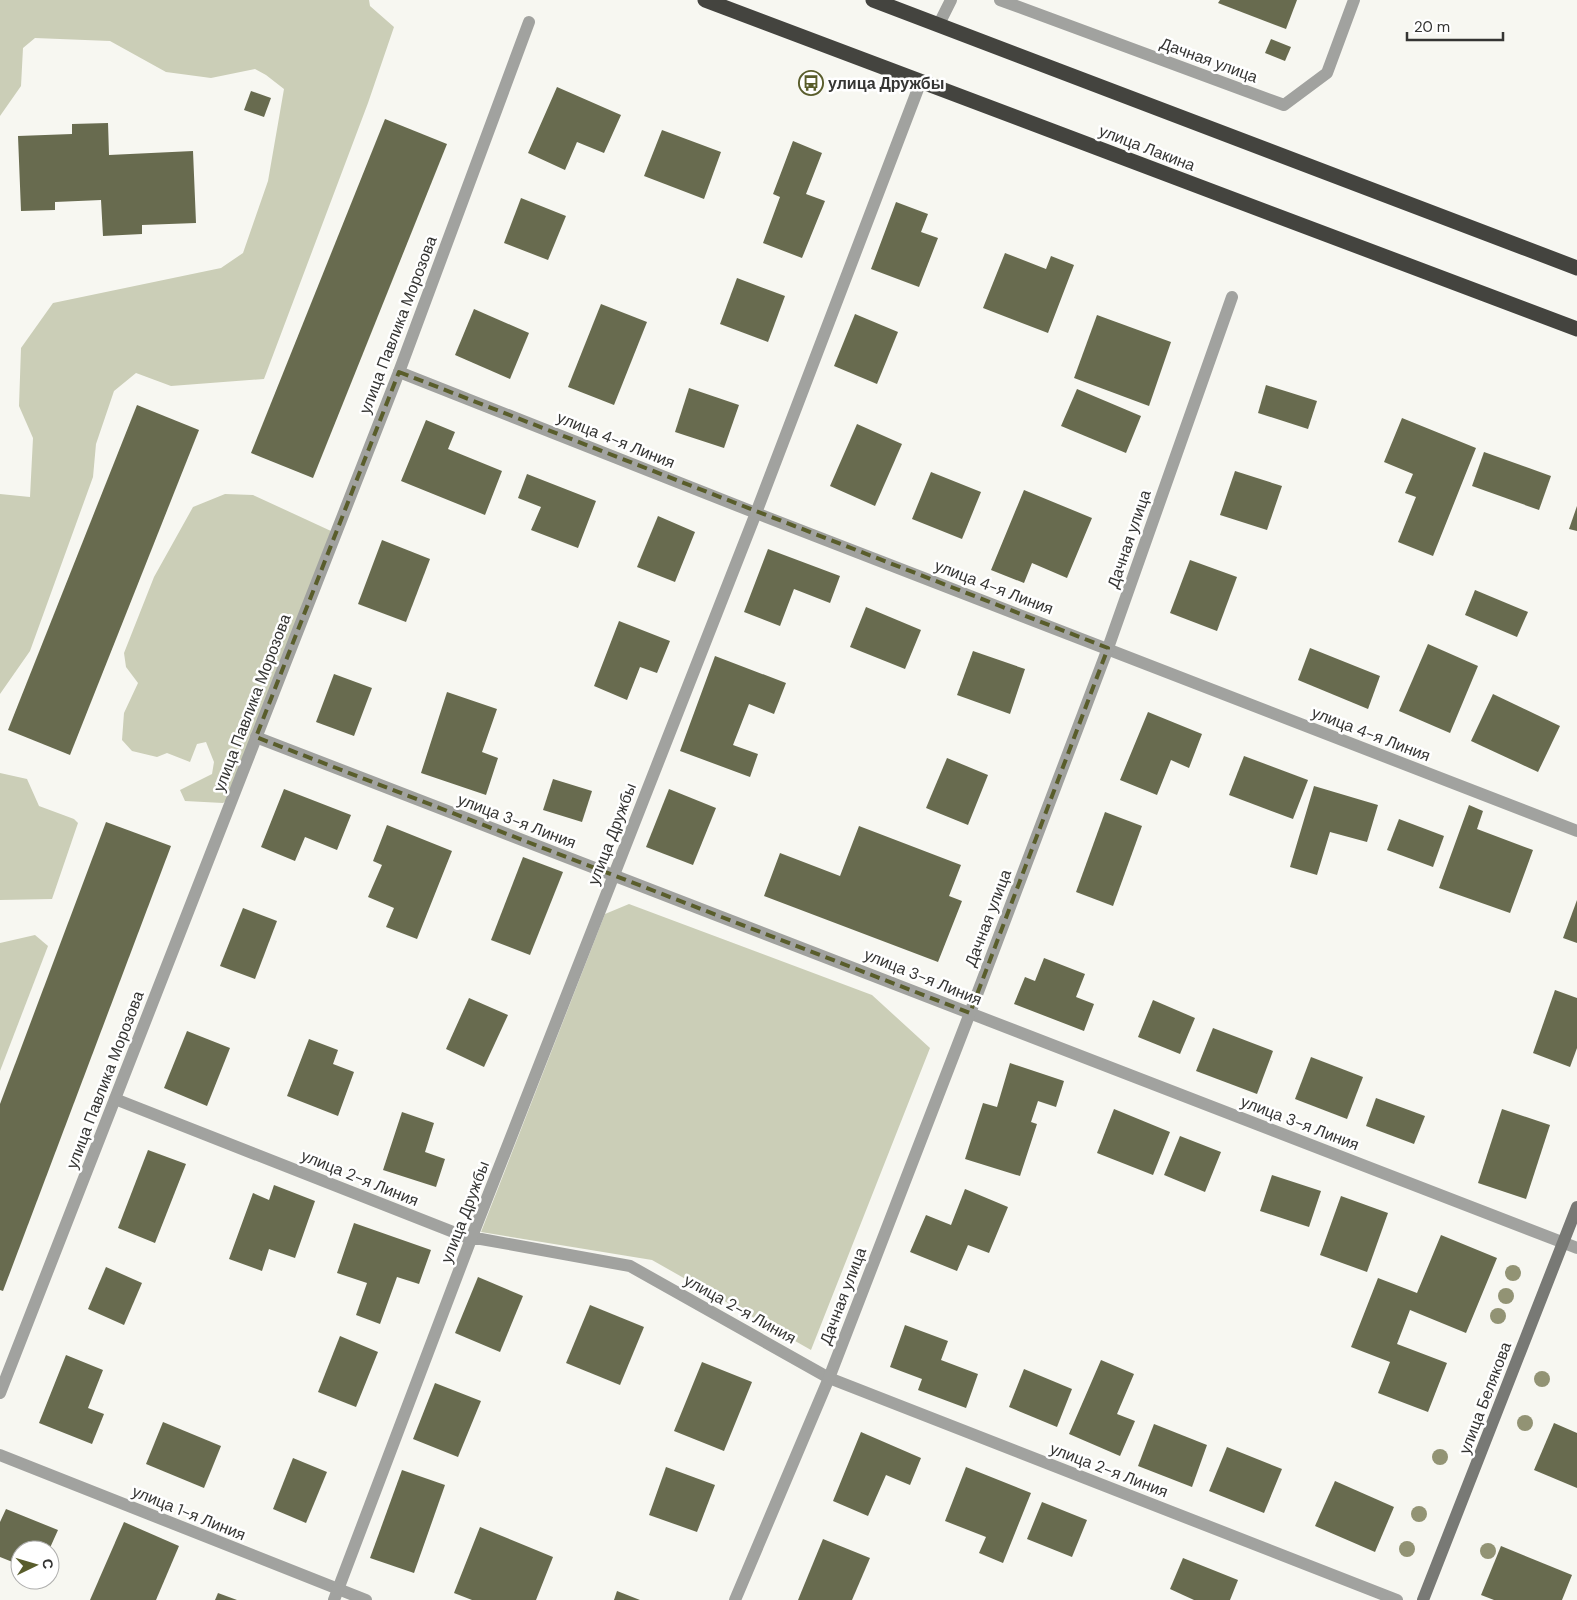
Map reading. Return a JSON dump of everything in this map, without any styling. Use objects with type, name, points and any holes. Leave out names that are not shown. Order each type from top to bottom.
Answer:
[{"type":"highway","name":"улица Лакина","points":[[705,0],[1577,329]]},
{"type":"highway","points":[[873,0],[1577,268]]},
{"type":"street","points":[[938,24],[950,0]]},
{"type":"street","name":"Дачная улица","points":[[1000,0],[1284,105],[1327,73],[1354,0]]},
{"type":"street","name":"улица Павлика Морозова","points":[[0,1393],[399,372],[529,22]]},
{"type":"street","name":"улица Дружбы","points":[[336,1595],[471,1239],[756,513],[921,80]]},
{"type":"street","name":"Дачная улица","points":[[735,1600],[829,1378],[970,1013],[1108,648],[1232,297]]},
{"type":"street","name":"улица 4-я Линия","points":[[399,372],[756,513],[1577,831]]},
{"type":"street","name":"улица 3-я Линия","points":[[256,738],[833,958],[1577,1248]]},
{"type":"street","name":"улица 2-я Линия","points":[[115,1099],[471,1239],[481,1239],[630,1266],[829,1378],[1397,1600]]},
{"type":"street","name":"улица Белякова","points":[[1423,1600],[1577,1208]]},
{"type":"street","name":"улица 1-я Линия","points":[[0,1455],[336,1595],[366,1600]]},
{"type":"highlighted area","points":[[399,372],[1108,648],[970,1013],[256,737]]},
{"type":"green space","points":[[0,0],[369,0],[370,6],[394,27],[368,103],[264,379],[171,386],[136,373],[114,391],[96,444],[93,477],[30,651],[0,694],[0,494],[30,497],[33,438],[19,406],[21,348],[53,303],[221,268],[243,253],[268,181],[284,89],[255,69],[211,78],[166,72],[110,41],[35,38],[23,48],[21,86],[0,116]]},
{"type":"green space","points":[[225,494],[253,495],[331,531],[235,794],[223,803],[185,801],[180,790],[212,774],[214,762],[206,742],[197,744],[190,762],[167,753],[157,757],[132,751],[122,740],[124,713],[138,683],[126,667],[124,653],[154,577],[193,507]]},
{"type":"green space","points":[[0,773],[27,779],[39,806],[74,819],[78,823],[52,899],[0,900]]},
{"type":"green space","points":[[629,904],[872,995],[930,1048],[811,1350],[652,1260],[481,1232],[605,914]]},
{"type":"green space","points":[[35,935],[48,946],[0,1071],[0,943]]},
{"type":"building","points":[[1220,0],[1297,0],[1286,29],[1218,3]]},
{"type":"building","points":[[1271,39],[1291,47],[1285,61],[1265,53]]},
{"type":"building","points":[[557,87],[621,115],[604,153],[577,142],[565,170],[528,153]]},
{"type":"building","points":[[251,91],[271,98],[264,117],[244,110]]},
{"type":"building","points":[[385,119],[447,144],[313,478],[251,453]]},
{"type":"building","points":[[108,123],[109,155],[193,151],[196,223],[142,225],[142,234],[103,236],[101,200],[55,202],[55,210],[21,211],[18,136],[72,134],[72,124]]},
{"type":"building","points":[[662,130],[721,152],[704,199],[644,176]]},
{"type":"building","points":[[793,141],[822,153],[806,194],[825,201],[802,258],[763,243],[780,197],[773,194]]},
{"type":"building","points":[[521,198],[566,216],[548,260],[504,243]]},
{"type":"building","points":[[896,202],[928,214],[921,232],[938,238],[919,287],[871,269]]},
{"type":"building","points":[[1005,253],[1046,269],[1051,256],[1074,265],[1048,333],[983,308]]},
{"type":"building","points":[[737,278],[785,296],[768,342],[720,324]]},
{"type":"building","points":[[601,304],[647,322],[614,405],[568,387]]},
{"type":"building","points":[[474,309],[529,333],[510,379],[455,355]]},
{"type":"building","points":[[855,314],[898,332],[877,384],[834,366]]},
{"type":"building","points":[[1097,315],[1171,342],[1149,406],[1074,378]]},
{"type":"building","points":[[1266,385],[1317,401],[1308,429],[1258,413]]},
{"type":"building","points":[[689,388],[739,405],[724,448],[675,432]]},
{"type":"building","points":[[1077,389],[1141,416],[1126,453],[1061,426]]},
{"type":"building","points":[[137,405],[199,430],[70,755],[8,730]]},
{"type":"building","points":[[1402,418],[1476,448],[1433,556],[1398,542],[1416,497],[1405,493],[1413,474],[1384,462]]},
{"type":"building","points":[[426,420],[455,432],[448,449],[502,471],[485,515],[401,481]]},
{"type":"building","points":[[857,424],[902,444],[875,506],[830,486]]},
{"type":"building","points":[[1484,452],[1551,476],[1539,510],[1472,486]]},
{"type":"building","points":[[1235,471],[1282,486],[1267,530],[1220,515]]},
{"type":"building","points":[[931,472],[981,492],[962,539],[912,519]]},
{"type":"building","points":[[527,474],[596,501],[578,548],[531,530],[541,507],[518,498]]},
{"type":"building","points":[[1024,490],[1092,518],[1067,578],[1032,563],[1024,583],[991,570]]},
{"type":"building","points":[[1577,506],[1577,531],[1569,529]]},
{"type":"building","points":[[658,516],[695,532],[675,582],[637,567]]},
{"type":"building","points":[[382,540],[430,559],[406,622],[358,604]]},
{"type":"building","points":[[768,549],[840,576],[830,603],[794,589],[780,626],[744,612]]},
{"type":"building","points":[[1190,560],[1237,577],[1217,631],[1170,613]]},
{"type":"building","points":[[1475,590],[1528,612],[1517,637],[1465,615]]},
{"type":"building","points":[[866,607],[921,630],[905,669],[850,647]]},
{"type":"building","points":[[619,621],[670,641],[657,673],[640,667],[627,700],[594,686]]},
{"type":"building","points":[[1428,644],[1478,666],[1450,733],[1399,711]]},
{"type":"building","points":[[1310,648],[1380,676],[1368,709],[1298,680]]},
{"type":"building","points":[[973,651],[1025,669],[1010,714],[957,695]]},
{"type":"building","points":[[715,656],[786,683],[774,714],[749,704],[733,745],[758,754],[750,777],[680,751]]},
{"type":"building","points":[[334,674],[372,688],[354,736],[316,722]]},
{"type":"building","points":[[447,692],[497,709],[482,752],[498,758],[486,795],[421,773]]},
{"type":"building","points":[[1493,694],[1560,726],[1538,772],[1471,741]]},
{"type":"building","points":[[1148,712],[1202,734],[1189,768],[1171,760],[1157,795],[1120,780]]},
{"type":"building","points":[[1244,756],[1308,780],[1293,819],[1229,795]]},
{"type":"building","points":[[947,758],[988,775],[968,825],[926,808]]},
{"type":"building","points":[[553,779],[592,791],[582,822],[543,810]]},
{"type":"building","points":[[1314,786],[1378,805],[1367,842],[1330,832],[1317,875],[1290,867]]},
{"type":"building","points":[[284,789],[351,815],[337,850],[305,837],[295,861],[261,847]]},
{"type":"building","points":[[669,789],[716,808],[693,865],[646,847]]},
{"type":"building","points":[[1469,805],[1483,811],[1477,829],[1533,850],[1510,913],[1439,888]]},
{"type":"building","points":[[1105,812],[1142,826],[1113,906],[1076,892]]},
{"type":"building","points":[[1399,819],[1444,836],[1433,867],[1387,850]]},
{"type":"building","points":[[106,822],[171,846],[3,1291],[0,1290],[0,1104]]},
{"type":"building","points":[[387,825],[452,851],[417,939],[386,927],[394,908],[368,897],[382,865],[373,861]]},
{"type":"building","points":[[859,826],[961,865],[949,896],[962,901],[938,962],[764,896],[780,853],[840,876]]},
{"type":"building","points":[[523,857],[563,872],[530,955],[491,940]]},
{"type":"building","points":[[1577,900],[1577,943],[1563,938]]},
{"type":"building","points":[[243,908],[277,921],[255,979],[220,966]]},
{"type":"building","points":[[1044,958],[1085,974],[1076,997],[1094,1004],[1084,1031],[1014,1004],[1025,977],[1035,981]]},
{"type":"building","points":[[1555,990],[1577,998],[1577,1048],[1570,1067],[1533,1053]]},
{"type":"building","points":[[469,998],[508,1015],[484,1067],[446,1049]]},
{"type":"building","points":[[1153,1000],[1195,1018],[1180,1054],[1138,1037]]},
{"type":"building","points":[[1213,1028],[1273,1051],[1257,1094],[1196,1071]]},
{"type":"building","points":[[187,1031],[230,1048],[207,1106],[164,1088]]},
{"type":"building","points":[[309,1039],[338,1050],[333,1064],[354,1072],[338,1116],[287,1096]]},
{"type":"building","points":[[1311,1057],[1363,1077],[1347,1119],[1295,1099]]},
{"type":"building","points":[[1010,1063],[1064,1081],[1056,1107],[1038,1101],[1031,1122],[1037,1124],[1020,1176],[965,1159],[983,1103],[997,1107]]},
{"type":"building","points":[[1376,1098],[1425,1116],[1414,1144],[1366,1126]]},
{"type":"building","points":[[1114,1109],[1170,1132],[1153,1175],[1097,1153]]},
{"type":"building","points":[[1502,1109],[1550,1125],[1526,1199],[1478,1183]]},
{"type":"building","points":[[402,1112],[434,1123],[425,1152],[445,1159],[436,1187],[383,1170]]},
{"type":"building","points":[[1180,1136],[1221,1152],[1205,1192],[1164,1175]]},
{"type":"building","points":[[148,1150],[186,1164],[155,1243],[118,1228]]},
{"type":"building","points":[[1272,1175],[1321,1191],[1309,1227],[1260,1211]]},
{"type":"building","points":[[274,1185],[315,1201],[295,1258],[269,1249],[262,1271],[229,1259],[253,1193],[269,1200]]},
{"type":"building","points":[[965,1189],[1008,1207],[989,1253],[968,1245],[957,1271],[910,1252],[926,1215],[951,1225]]},
{"type":"building","points":[[1341,1196],[1388,1213],[1367,1272],[1320,1255]]},
{"type":"building","points":[[354,1223],[431,1250],[419,1284],[397,1277],[380,1324],[356,1315],[367,1283],[337,1273]]},
{"type":"building","points":[[1441,1235],[1497,1258],[1466,1333],[1410,1310],[1397,1344],[1447,1363],[1428,1412],[1378,1393],[1390,1362],[1351,1347],[1378,1278],[1417,1293]]},
{"type":"building","points":[[106,1267],[142,1283],[124,1325],[88,1309]]},
{"type":"building","points":[[478,1277],[523,1296],[500,1352],[455,1333]]},
{"type":"building","points":[[590,1305],[644,1327],[620,1385],[566,1363]]},
{"type":"building","points":[[905,1325],[948,1341],[941,1360],[978,1374],[966,1408],[918,1390],[922,1379],[890,1367]]},
{"type":"building","points":[[340,1336],[378,1352],[356,1407],[318,1392]]},
{"type":"building","points":[[66,1355],[103,1370],[88,1408],[104,1414],[92,1444],[39,1423]]},
{"type":"building","points":[[1101,1360],[1134,1374],[1117,1414],[1135,1421],[1120,1456],[1069,1434]]},
{"type":"building","points":[[702,1362],[752,1382],[724,1451],[674,1431]]},
{"type":"building","points":[[1024,1369],[1072,1389],[1057,1427],[1009,1407]]},
{"type":"building","points":[[435,1383],[481,1401],[458,1457],[413,1439]]},
{"type":"building","points":[[163,1422],[221,1446],[204,1488],[146,1464]]},
{"type":"building","points":[[1554,1423],[1577,1433],[1577,1488],[1534,1470]]},
{"type":"building","points":[[1154,1424],[1207,1445],[1192,1487],[1138,1466]]},
{"type":"building","points":[[861,1432],[921,1458],[910,1485],[886,1475],[868,1516],[833,1501]]},
{"type":"building","points":[[1227,1447],[1282,1469],[1264,1513],[1209,1491]]},
{"type":"building","points":[[293,1458],[327,1472],[306,1523],[273,1509]]},
{"type":"building","points":[[666,1467],[715,1485],[697,1532],[649,1515]]},
{"type":"building","points":[[966,1467],[1031,1493],[1003,1563],[979,1553],[986,1537],[945,1521]]},
{"type":"building","points":[[402,1470],[445,1485],[414,1573],[370,1558]]},
{"type":"building","points":[[1335,1481],[1394,1507],[1375,1552],[1315,1526]]},
{"type":"building","points":[[1042,1502],[1087,1520],[1072,1557],[1027,1539]]},
{"type":"building","points":[[6,1509],[58,1530],[54,1540],[10,1540],[10,1561],[0,1557],[0,1522]]},
{"type":"building","points":[[124,1522],[179,1546],[156,1600],[90,1600]]},
{"type":"building","points":[[480,1527],[553,1557],[536,1600],[472,1600],[454,1593]]},
{"type":"building","points":[[823,1539],[870,1558],[852,1600],[798,1600]]},
{"type":"building","points":[[1501,1546],[1572,1575],[1562,1600],[1494,1600],[1481,1595]]},
{"type":"building","points":[[1183,1558],[1238,1580],[1230,1600],[1194,1600],[1170,1589]]},
{"type":"building","points":[[617,1591],[640,1600],[614,1600]]},
{"type":"building","points":[[218,1593],[237,1600],[215,1600]]},
{"type":"place","name":"улица Дружбы","points":[[811,83]]}]
